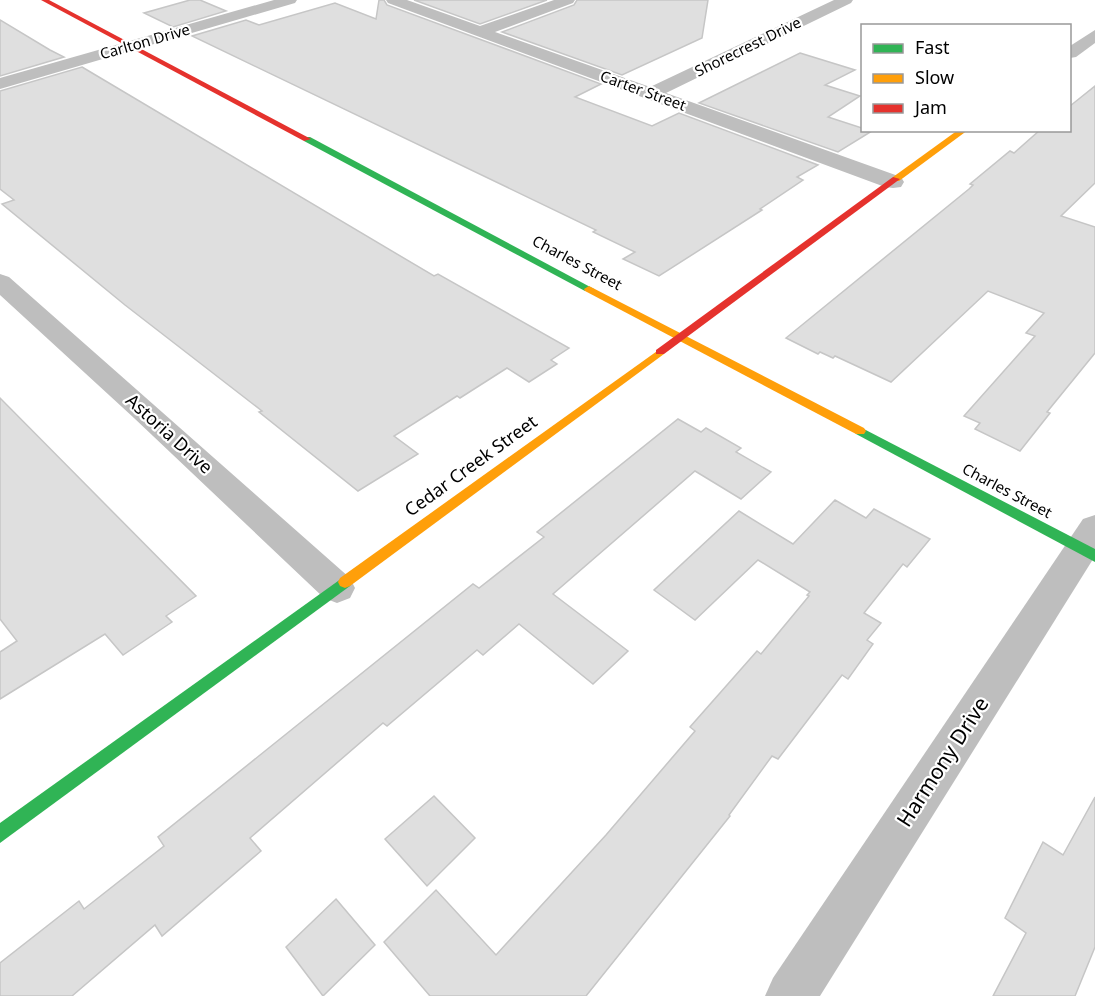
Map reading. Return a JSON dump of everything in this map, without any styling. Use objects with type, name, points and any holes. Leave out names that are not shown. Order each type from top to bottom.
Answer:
[{"type":"street","name":"Charles Street","points":[[44,0],[681,337],[1091,544]]},
{"type":"street","name":"Carlton Drive","points":[[0,84],[290,0]]},
{"type":"street","name":"Carter Street","points":[[393,0],[893,182]]},
{"type":"street","points":[[480,32],[568,0]]},
{"type":"street","name":"Shorecrest Drive","points":[[650,94],[846,0]]},
{"type":"street","points":[[1071,52],[1095,35]]},
{"type":"street","name":"Cedar Creek Street","points":[[0,834],[961,132]]},
{"type":"street","name":"Astoria Drive","points":[[0,282],[145,411],[337,588]]},
{"type":"street","name":"Harmony Drive","points":[[791,996],[1091,544]]},
{"type":"building","points":[[190,0],[200,0],[226,11],[173,27],[144,13]]},
{"type":"building","points":[[379,0],[384,0],[387,5],[601,84],[575,97],[652,126],[679,113],[818,165],[797,177],[803,180],[760,209],[762,210],[659,276],[623,259],[635,252],[593,232],[596,230],[192,36],[246,20],[259,25],[335,3],[376,19]]},
{"type":"building","points":[[414,0],[547,0],[480,24]]},
{"type":"building","points":[[577,0],[708,0],[702,38],[622,75],[502,32],[574,5]]},
{"type":"building","points":[[0,20],[50,50],[64,57],[0,76]]},
{"type":"building","points":[[800,53],[855,70],[825,85],[860,96],[828,117],[861,128],[861,132],[870,132],[838,152],[699,103]]},
{"type":"building","points":[[82,67],[434,276],[438,274],[569,348],[551,360],[557,364],[529,382],[507,368],[394,436],[418,454],[358,491],[259,412],[262,411],[125,305],[2,204],[14,200],[0,189],[0,91]]},
{"type":"building","points":[[1095,86],[1095,183],[1061,216],[1095,227],[1095,353],[1047,412],[1050,413],[1020,451],[975,429],[980,423],[964,416],[1035,336],[1026,333],[1044,313],[988,291],[891,382],[835,356],[833,358],[820,352],[818,354],[786,338],[969,189],[973,185],[970,184],[1010,151],[1014,153],[1038,132],[1071,132],[1071,105]]},
{"type":"building","points":[[0,398],[196,596],[166,616],[172,622],[123,655],[105,634],[0,699],[0,652],[17,641],[0,619]]},
{"type":"building","points":[[678,419],[701,432],[706,428],[741,448],[736,452],[771,472],[741,499],[695,471],[553,594],[628,651],[593,684],[519,624],[483,655],[477,650],[387,726],[383,723],[250,838],[261,851],[162,936],[155,925],[72,996],[0,996],[0,963],[79,901],[84,909],[164,846],[158,837],[473,584],[479,588],[544,537],[537,532]]},
{"type":"building","points":[[835,500],[866,518],[874,509],[930,539],[907,567],[903,564],[864,613],[881,623],[867,640],[873,644],[848,679],[842,675],[778,759],[772,756],[730,816],[586,996],[430,996],[384,942],[436,890],[496,955],[606,835],[695,731],[690,727],[757,651],[761,654],[810,592],[758,560],[695,620],[654,590],[739,511],[793,544]]},
{"type":"building","points":[[434,796],[475,838],[427,886],[385,839]]},
{"type":"building","points":[[1095,797],[1095,947],[1075,996],[993,996],[1026,933],[1005,918],[1043,842],[1063,855]]},
{"type":"building","points":[[336,899],[375,945],[323,996],[286,947]]},
{"type":"traffic: fast","points":[[307,139],[589,289]]},
{"type":"traffic: fast","points":[[860,431],[1095,556]]},
{"type":"traffic: fast","points":[[0,834],[345,582]]},
{"type":"traffic: slow","points":[[896,179],[961,132]]},
{"type":"traffic: slow","points":[[589,289],[860,431]]},
{"type":"traffic: slow","points":[[345,582],[660,352]]},
{"type":"traffic: jam","points":[[44,0],[307,139]]},
{"type":"traffic: jam","points":[[660,352],[896,179]]}]
